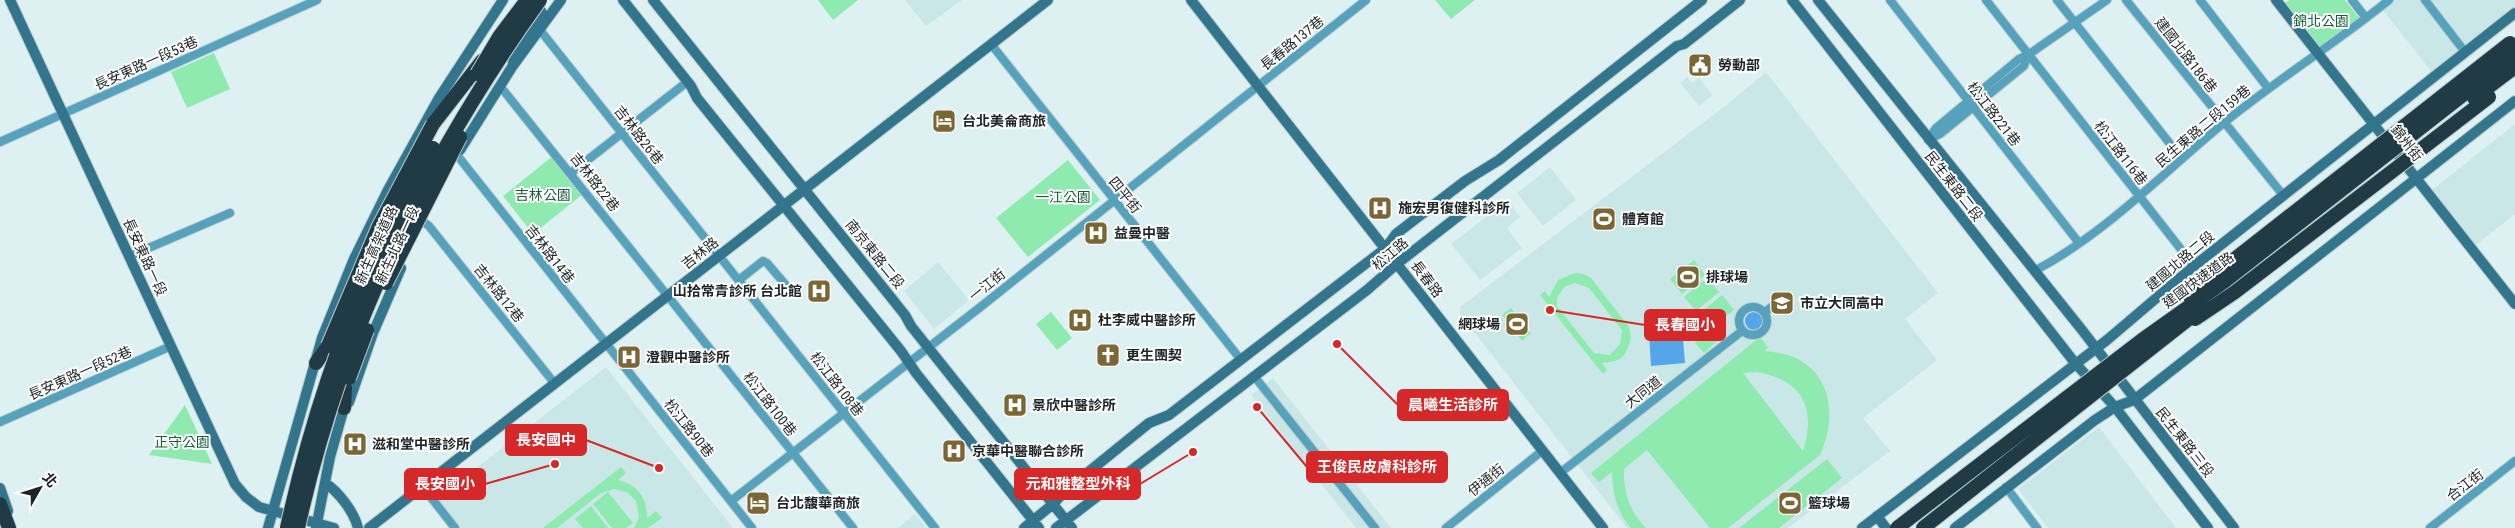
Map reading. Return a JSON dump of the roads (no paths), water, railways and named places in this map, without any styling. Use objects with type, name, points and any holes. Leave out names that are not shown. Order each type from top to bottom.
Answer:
[{"type":"highway","name":"新生高架道路","points":[[298,528],[324,423],[376,283],[430,172],[527,0]]},
{"type":"highway","name":"新生高架道路","points":[[287,528],[306,448],[345,329],[374,260],[407,191],[502,43],[540,0]]},
{"type":"highway","points":[[316,363],[328,346],[379,226],[433,124],[502,43]]},
{"type":"highway","points":[[344,408],[345,388],[374,311],[400,253],[459,140],[487,92],[502,43]]},
{"type":"highway","points":[[2146,344],[2222,269],[2513,45]]},
{"type":"highway","name":"建國快速道路","points":[[1897,528],[2146,344],[2515,66]]},
{"type":"highway","points":[[2146,344],[2235,292],[2515,78]]},
{"type":"highway","name":"建國快速道路","points":[[1923,528],[2146,344]]},
{"type":"highway","points":[[0,504],[9,528]]},
{"type":"street","name":"長安東路一段","points":[[10,0],[235,484],[254,504],[316,526],[334,528]]},
{"type":"street","name":"長安東路一段53巷","points":[[0,142],[317,0]]},
{"type":"street","points":[[268,528],[322,338],[354,259],[415,141],[460,64],[503,0]]},
{"type":"street","points":[[512,67],[516,49],[542,13],[535,0]]},
{"type":"street","name":"新生北路一段","points":[[316,526],[344,408],[349,402],[386,301],[422,221],[457,155],[500,86],[561,0]]},
{"type":"street","points":[[623,0],[687,82],[697,98],[1036,524]]},
{"type":"street","name":"南京東路二段","points":[[653,0],[803,190],[828,218],[1069,524]]},
{"type":"street","name":"吉林路","points":[[369,528],[1048,0]]},
{"type":"street","name":"長春路","points":[[1191,0],[1603,528]]},
{"type":"street","name":"長春路137巷","points":[[1258,87],[1366,0]]},
{"type":"street","name":"松江路","points":[[1024,528],[1036,524],[1065,490],[1149,423],[1169,415],[1241,360],[1386,248],[1405,227],[1465,181],[1499,160],[1702,0]]},
{"type":"street","name":"松江路","points":[[1056,528],[1069,524],[1254,376],[1378,281],[1398,263],[1676,46],[1684,44],[1740,0]]},
{"type":"street","name":"民生東路二段","points":[[1792,0],[2075,363],[2115,407]]},
{"type":"street","name":"民生東路二段","points":[[1818,0],[2114,373]]},
{"type":"street","name":"松江路221巷","points":[[1890,0],[2079,243]]},
{"type":"street","name":"松江路116巷","points":[[1986,0],[2194,266]]},
{"type":"street","points":[[2057,0],[2182,159]]},
{"type":"street","points":[[1928,140],[1936,128],[1971,104],[2019,59],[2028,55],[2107,0]]},
{"type":"street","name":"建國北路186巷","points":[[2126,0],[2283,195]]},
{"type":"street","points":[[2200,0],[2268,88]]},
{"type":"street","name":"錦州街","points":[[2276,0],[2515,304]]},
{"type":"street","points":[[2352,0],[2366,18]]},
{"type":"street","name":"民生東路二段159巷","points":[[2034,272],[2079,243],[2268,88],[2318,54],[2389,0]]},
{"type":"street","points":[[2425,0],[2465,52]]},
{"type":"street","name":"建國北路二段","points":[[1862,528],[2095,348],[2283,195],[2515,13]]},
{"type":"street","name":"吉林路26巷","points":[[540,30],[719,256]]},
{"type":"street","name":"四平街","points":[[992,44],[1241,360]]},
{"type":"street","points":[[571,172],[687,82]]},
{"type":"street","name":"吉林路22巷","points":[[500,86],[571,172],[668,296]]},
{"type":"street","name":"一江街","points":[[731,501],[1258,87]]},
{"type":"street","points":[[1955,528],[2006,487],[2115,407],[2134,400],[2515,100]]},
{"type":"street","points":[[438,154],[450,152],[481,104],[489,104]]},
{"type":"street","points":[[415,141],[438,154],[443,164],[418,209],[422,221]]},
{"type":"street","name":"吉林路14巷","points":[[457,155],[605,344]]},
{"type":"street","points":[[130,256],[230,213]]},
{"type":"street","name":"吉林路12巷","points":[[422,221],[429,226],[555,384]]},
{"type":"street","name":"松江路108巷","points":[[719,256],[935,528]]},
{"type":"street","points":[[738,280],[763,261],[767,263],[785,284]]},
{"type":"street","name":"松江路100巷","points":[[668,296],[853,528]]},
{"type":"street","points":[[1765,312],[1778,302]]},
{"type":"street","points":[[1750,307],[1761,308],[1768,316],[1767,328],[1757,335],[1745,335],[1742,331],[1738,327],[1740,315],[1750,307]]},
{"type":"street","name":"大同道","points":[[1560,473],[1742,331]]},
{"type":"street","name":"松江路90巷","points":[[605,344],[752,528]]},
{"type":"street","name":"長安東路一段52巷","points":[[0,422],[171,346]]},
{"type":"street","name":"民生東路三段","points":[[2114,373],[2234,528]]},
{"type":"street","points":[[1254,376],[1375,528]]},
{"type":"street","points":[[2115,407],[2208,528]]},
{"type":"street","name":"伊通街","points":[[1446,528],[1542,451]]},
{"type":"street","name":"合江街","points":[[2430,528],[2515,461]]},
{"type":"street","points":[[325,483],[331,486],[356,517],[358,528]]},
{"type":"street","points":[[422,486],[455,528]]},
{"type":"street","points":[[2006,487],[2037,528]]},
{"type":"street","points":[[0,488],[15,528]]},
{"type":"street","points":[[1877,516],[1886,528]]},
{"type":"water","points":[[1754,312],[1760,315],[1763,321],[1760,327],[1754,330],[1748,327],[1745,321],[1748,315]]},
{"type":"water","points":[[1681,314],[1685,363],[1651,366],[1648,317]]},
{"type":"place","name":"勞動部","points":[[1700,65]]},
{"type":"place","name":"台北美侖商旅","points":[[944,121]]},
{"type":"place","name":"施宏男復健科診所","points":[[1380,208]]},
{"type":"place","name":"體育館","points":[[1604,219]]},
{"type":"place","name":"益曼中醫","points":[[1096,233]]},
{"type":"place","name":"排球場","points":[[1688,277]]},
{"type":"place","name":"山拾常青診所 台北館","points":[[819,291]]},
{"type":"place","name":"市立大同高中","points":[[1782,303]]},
{"type":"place","name":"長春國小","points":[[1550,310]]},
{"type":"place","name":"杜李威中醫診所","points":[[1080,320]]},
{"type":"place","name":"網球場","points":[[1517,324]]},
{"type":"place","name":"晨曦生活診所","points":[[1337,344]]},
{"type":"place","name":"更生團契","points":[[1108,355]]},
{"type":"place","name":"澄觀中醫診所","points":[[629,357]]},
{"type":"place","name":"景欣中醫診所","points":[[1015,405]]},
{"type":"place","name":"王俊民皮膚科診所","points":[[1257,407]]},
{"type":"place","name":"滋和堂中醫診所","points":[[355,444]]},
{"type":"place","name":"京華中醫聯合診所","points":[[954,451]]},
{"type":"place","name":"元和雅整型外科","points":[[1193,452]]},
{"type":"place","name":"長安國小","points":[[555,464]]},
{"type":"place","name":"長安國中","points":[[659,468]]},
{"type":"place","name":"台北馥華商旅","points":[[758,503]]},
{"type":"place","name":"籃球場","points":[[1790,503]]},
{"type":"park label","name":"錦北公園","points":[[2321,21]]},
{"type":"park label","name":"吉林公園","points":[[543,195]]},
{"type":"park label","name":"一江公園","points":[[1063,197]]},
{"type":"park label","name":"正守公園","points":[[182,442]]}]
